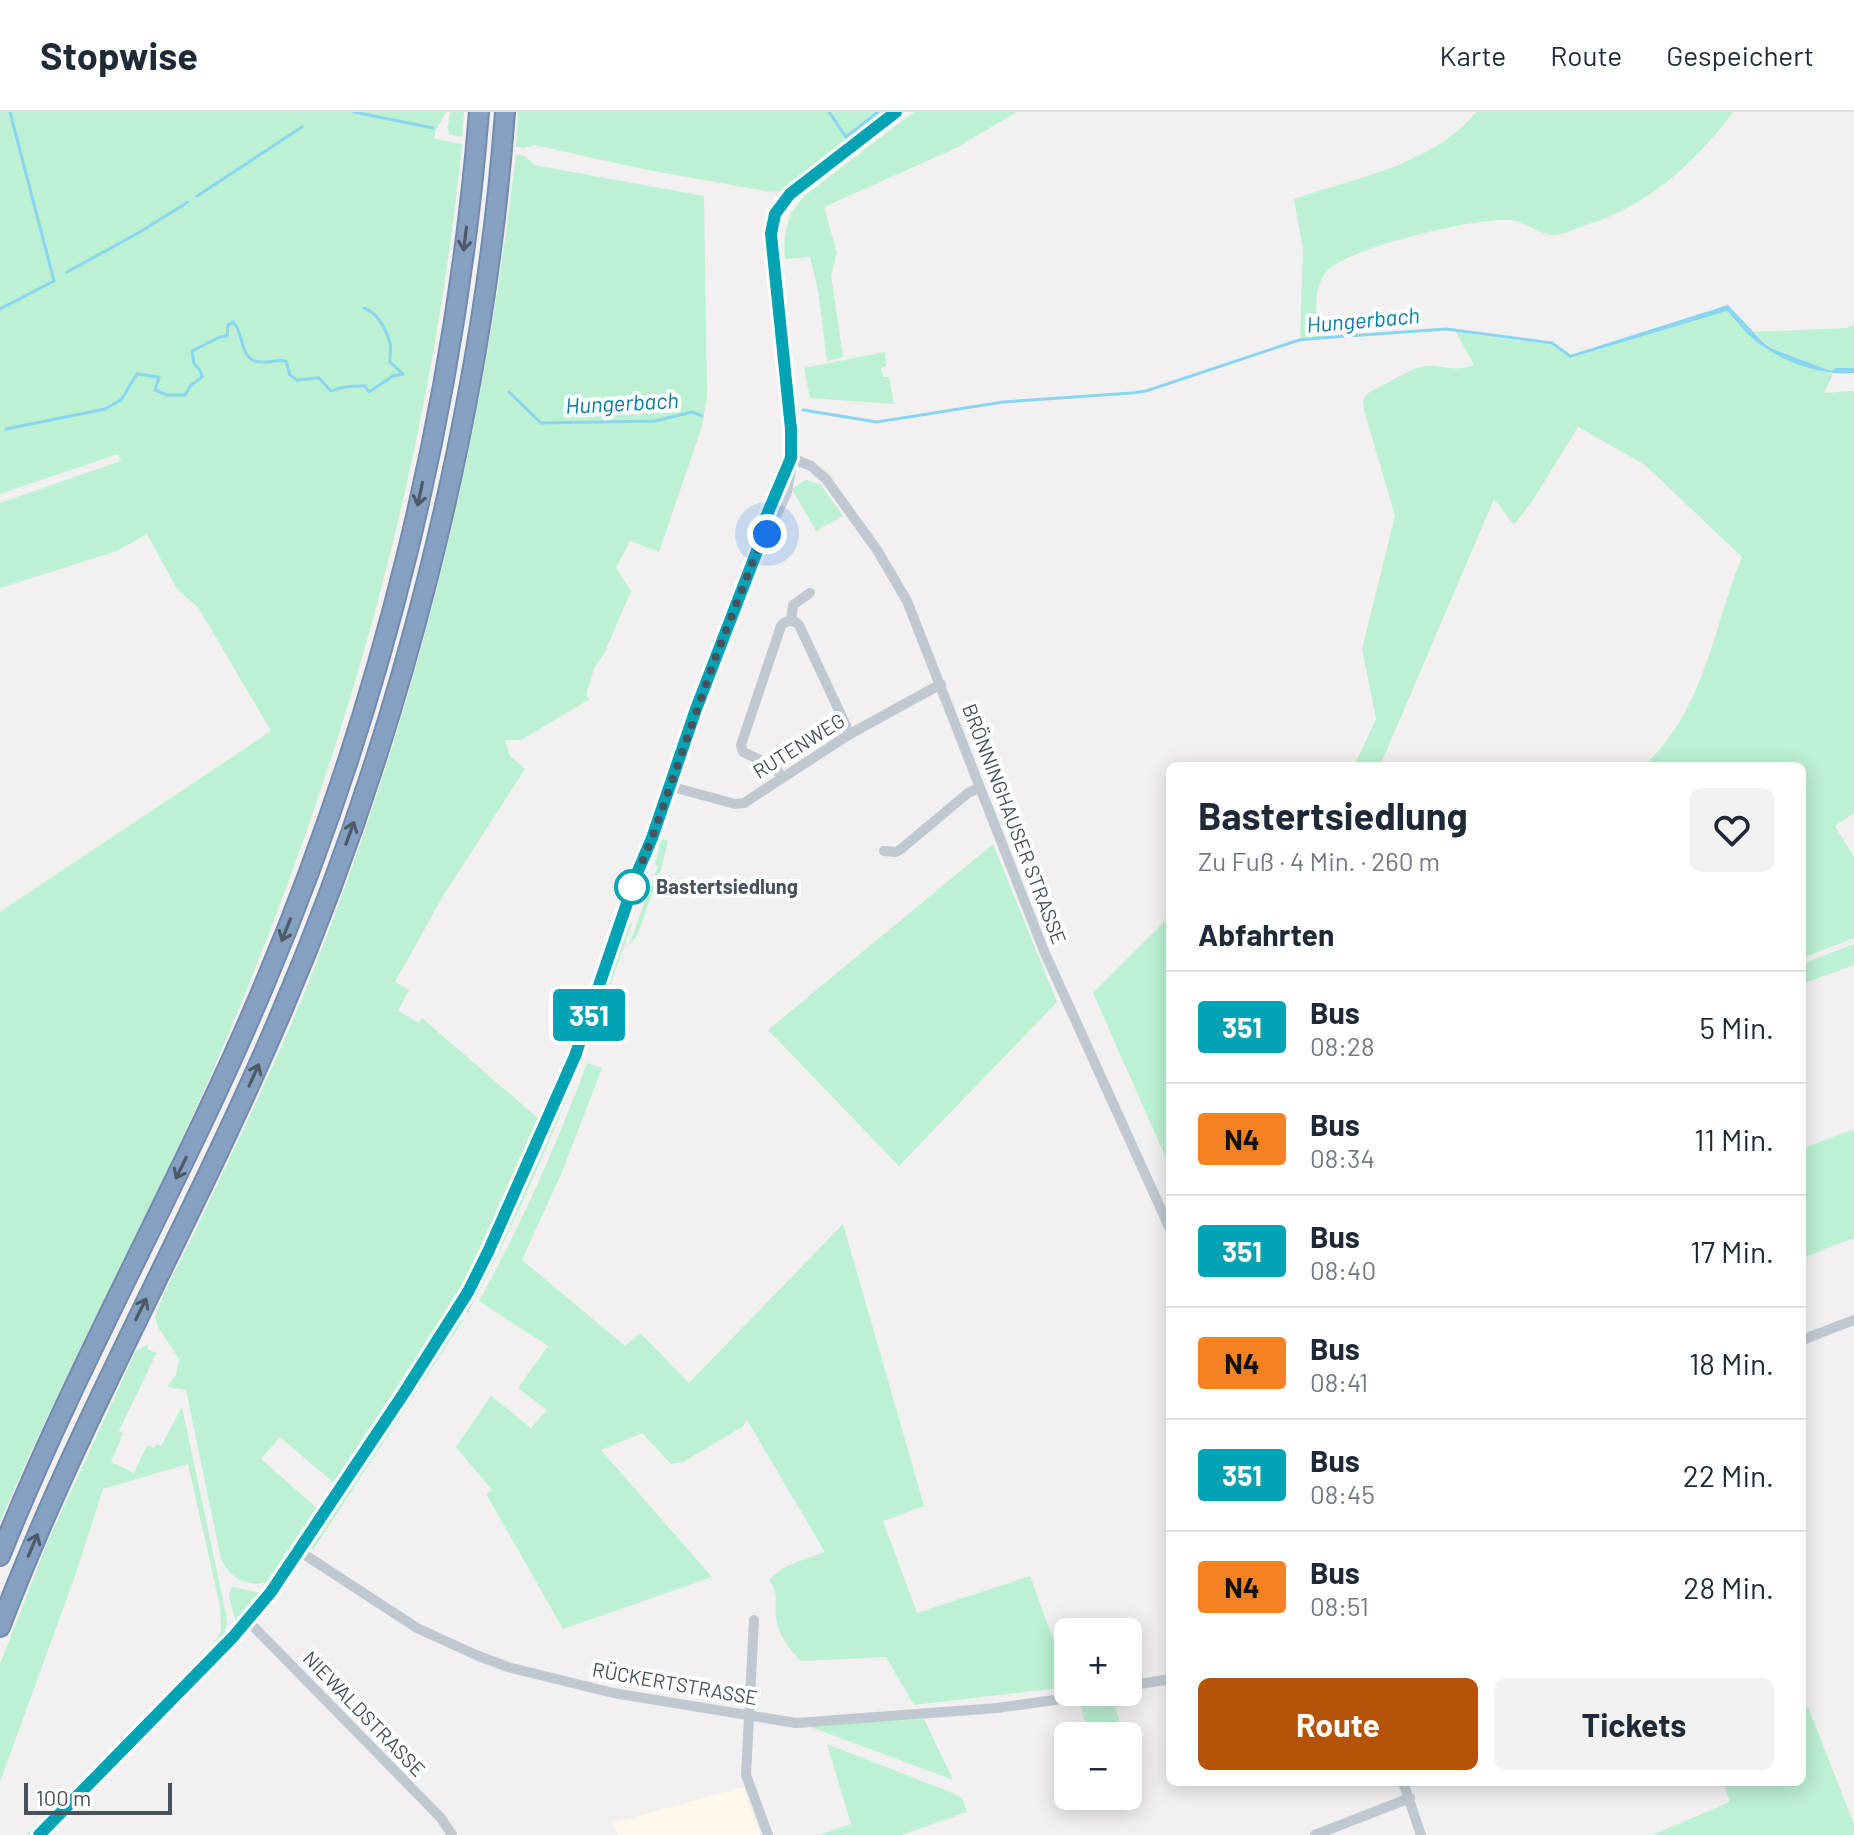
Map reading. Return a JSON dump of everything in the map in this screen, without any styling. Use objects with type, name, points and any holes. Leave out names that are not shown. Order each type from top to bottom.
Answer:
[{"type":"highway","points":[[0,1556],[66,1406],[211,1107],[305,883],[348,759],[395,597],[436,419],[460,277],[478,118]]},
{"type":"highway","points":[[0,1627],[82,1431],[278,1022],[354,824],[416,619],[442,514],[479,318],[504,120]]},
{"type":"street","points":[[39,1835],[248,1621],[299,1551],[468,1292],[569,1069],[709,674],[757,551],[763,524],[791,458],[791,429],[771,234],[775,214],[790,194],[896,112]]},
{"type":"street","name":"BRÖNNINGHAUSER STRASSE","points":[[791,458],[820,473],[877,550],[907,601],[1044,951],[1166,1220]]},
{"type":"street","points":[[791,621],[793,605],[810,593]]},
{"type":"street","points":[[782,777],[774,766],[743,752],[741,745],[781,626],[791,621],[797,622],[801,628],[850,734]]},
{"type":"street","name":"RUTENWEG","points":[[669,786],[740,804],[850,734],[941,684]]},
{"type":"street","points":[[884,851],[901,849],[968,793],[979,788]]},
{"type":"street","points":[[1806,1338],[1854,1320]]},
{"type":"street","name":"RÜCKERTSTRASSE","points":[[299,1551],[417,1628],[476,1655],[508,1667],[613,1693],[801,1723],[997,1708],[1054,1700]]},
{"type":"street","points":[[754,1620],[746,1775],[768,1835]]},
{"type":"street","name":"NIEWALDSTRASSE","points":[[248,1621],[441,1818],[452,1835]]},
{"type":"street","points":[[1142,1684],[1166,1680]]},
{"type":"street","points":[[1405,1786],[1421,1835]]},
{"type":"street","points":[[1315,1835],[1410,1798]]},
{"type":"shaded area","points":[[743,1787],[760,1835],[618,1835],[613,1823]]},
{"type":"green space","points":[[0,112],[446,112],[435,132],[435,139],[462,144],[428,381],[404,498],[375,613],[304,840],[216,1063],[0,1522],[0,912],[271,731],[198,607],[177,589],[147,534],[117,551],[0,588],[0,503],[121,461],[118,454],[0,494]]},
{"type":"green space","points":[[450,112],[464,112],[462,137],[449,134]]},
{"type":"green space","points":[[518,112],[883,112],[782,191],[771,192],[534,145],[516,147]]},
{"type":"green space","points":[[914,112],[1017,112],[956,148],[824,207],[837,253],[831,275],[843,357],[827,361],[818,290],[810,257],[785,259],[788,224],[795,208],[807,194]]},
{"type":"green space","points":[[1476,112],[1732,114],[1701,150],[1666,182],[1606,218],[1553,235],[1507,220],[1468,224],[1383,244],[1338,263],[1326,272],[1317,295],[1320,337],[1300,339],[1303,249],[1294,199],[1416,157],[1459,130]]},
{"type":"green space","points":[[516,154],[526,157],[534,165],[704,196],[707,396],[702,426],[659,552],[630,541],[616,568],[631,591],[604,654],[594,668],[586,696],[590,699],[521,740],[505,740],[510,756],[525,769],[443,896],[395,982],[409,990],[398,1011],[419,1023],[422,1018],[539,1119],[465,1288],[339,1482],[335,1484],[280,1437],[261,1459],[318,1509],[271,1581],[248,1583],[235,1577],[221,1559],[186,1390],[167,1387],[176,1375],[179,1359],[158,1327],[155,1316],[303,997],[386,765],[443,565],[466,465],[502,259]]},
{"type":"green space","points":[[1727,311],[1774,352],[1801,365],[1833,374],[1824,393],[1854,391],[1854,813],[1835,826],[1854,857],[1854,938],[1806,956],[1806,762],[1648,762],[1681,720],[1694,694],[1742,557],[1644,464],[1578,427],[1514,525],[1494,499],[1382,762],[1356,762],[1376,719],[1362,649],[1395,516],[1363,400],[1368,393],[1421,367],[1474,365],[1456,332],[1553,345],[1571,358]]},
{"type":"green space","points":[[1854,325],[1854,368],[1831,371],[1772,348],[1754,332],[1846,328]]},
{"type":"green space","points":[[885,352],[886,366],[881,368],[883,377],[889,377],[894,404],[810,398],[804,368]]},
{"type":"green space","points":[[806,480],[821,485],[843,516],[816,531],[792,489]]},
{"type":"green space","points":[[661,839],[668,841],[662,866],[637,936],[629,945],[658,866],[655,865]]},
{"type":"green space","points":[[993,844],[1057,1002],[899,1166],[768,1030]]},
{"type":"green space","points":[[618,905],[623,907],[571,1053],[547,1111],[542,1113],[567,1053]]},
{"type":"green space","points":[[1166,920],[1166,1158],[1093,993]]},
{"type":"green space","points":[[628,923],[632,924],[557,1122],[515,1218],[468,1313],[464,1310]]},
{"type":"green space","points":[[1854,944],[1854,965],[1806,983],[1806,962]]},
{"type":"green space","points":[[587,1063],[602,1068],[562,1172],[522,1260],[625,1346],[640,1333],[689,1383],[843,1224],[924,1506],[883,1521],[917,1613],[1030,1576],[1054,1642],[1054,1689],[914,1705],[886,1657],[801,1661],[788,1647],[779,1630],[776,1594],[769,1580],[788,1566],[825,1552],[747,1420],[742,1427],[683,1462],[671,1464],[642,1433],[601,1450],[712,1577],[563,1629],[486,1494],[492,1490],[456,1447],[491,1396],[531,1428],[547,1410],[518,1388],[548,1346],[479,1301],[538,1184]]},
{"type":"green space","points":[[1854,1129],[1854,1238],[1806,1256],[1806,1147]]},
{"type":"green space","points":[[461,1319],[313,1550],[310,1544],[456,1322]]},
{"type":"green space","points":[[149,1344],[147,1349],[159,1354],[156,1354],[119,1431],[123,1434],[111,1462],[134,1473],[147,1445],[154,1448],[157,1444],[161,1446],[182,1407],[226,1614],[223,1641],[31,1835],[26,1835],[210,1652],[221,1631],[220,1606],[188,1464],[103,1489],[75,1576],[0,1782],[0,1664],[48,1541],[136,1351]]},
{"type":"green space","points":[[234,1587],[260,1593],[236,1623],[229,1597]]},
{"type":"green space","points":[[1081,1706],[1115,1706],[1119,1722],[1085,1722]]},
{"type":"green space","points":[[1806,1708],[1854,1824],[1854,1835],[1652,1835],[1730,1802],[1724,1786],[1806,1786]]},
{"type":"green space","points":[[924,1719],[953,1780],[808,1726]]},
{"type":"green space","points":[[827,1744],[950,1792],[962,1798],[967,1812],[901,1835],[819,1835],[851,1824]]},
{"type":"water","points":[[1728,305],[1771,348],[1831,371],[1854,368],[1854,373],[1828,372],[1788,360],[1753,339],[1727,311],[1570,358],[1564,350],[1570,355]]},
{"type":"waterway","points":[[0,309],[54,281],[10,112]]},
{"type":"waterway","points":[[354,112],[433,128]]},
{"type":"waterway","points":[[829,112],[846,137],[878,112]]},
{"type":"waterway","points":[[197,196],[302,127]]},
{"type":"waterway","points":[[67,272],[188,202]]},
{"type":"waterway","points":[[364,308],[381,322],[390,343],[390,362],[403,374]]},
{"type":"waterway","name":"Hungerbach","points":[[6,429],[105,409],[121,400],[137,374],[159,377],[155,390],[167,395],[185,395],[190,386],[202,377],[194,364],[192,351],[227,336],[228,325],[233,322],[245,351],[253,360],[286,361],[290,375],[297,380],[319,378],[331,391],[365,386],[369,392],[393,376],[403,374]]},
{"type":"waterway","name":"Hungerbach","points":[[803,410],[877,422],[1003,402],[1132,393],[1299,340],[1446,329],[1552,343],[1570,356]]},
{"type":"waterway","name":"Hungerbach","points":[[509,392],[541,423],[655,421],[692,412],[702,416]]},
{"type":"bus line","name":"351","points":[[39,1835],[233,1637],[271,1592],[404,1393],[468,1292],[488,1252],[575,1056],[696,709],[757,551],[763,524],[791,458],[791,429],[771,234],[775,214],[790,194],[896,112]]},
{"type":"place","name":"Bastertsiedlung","points":[[632,887]]},
{"type":"route","points":[[632,887],[715,659],[757,551],[767,534]]}]
